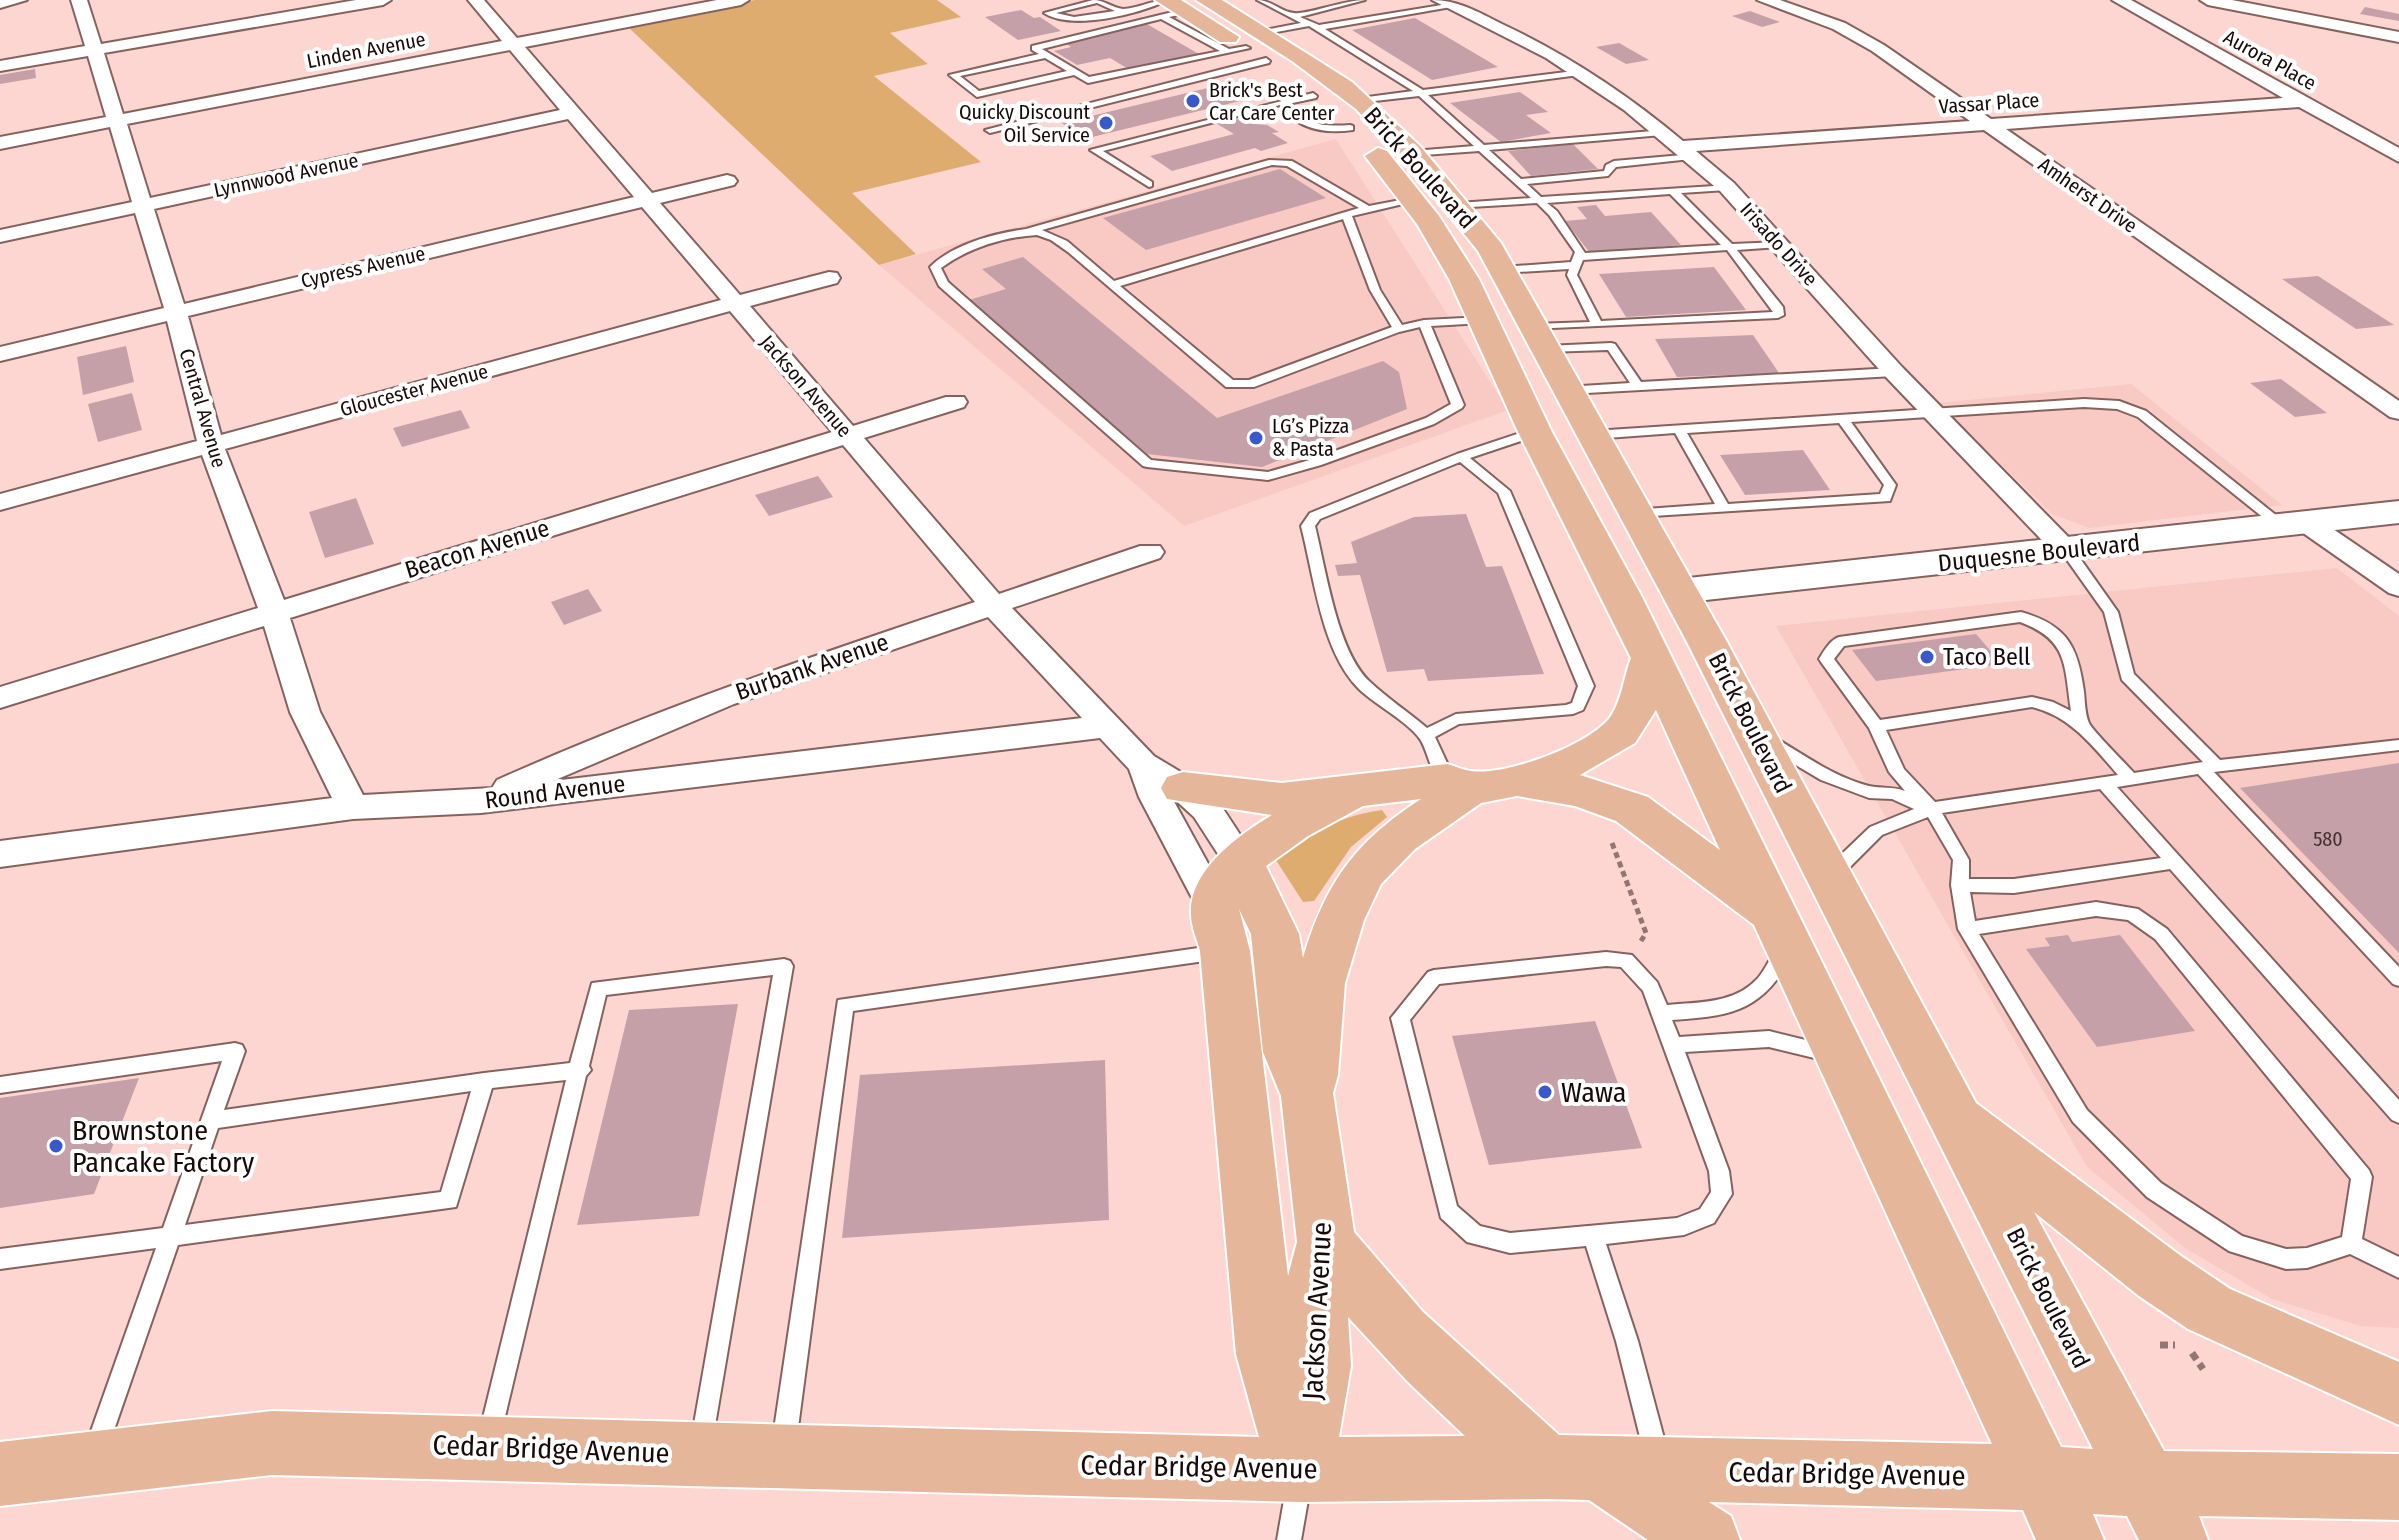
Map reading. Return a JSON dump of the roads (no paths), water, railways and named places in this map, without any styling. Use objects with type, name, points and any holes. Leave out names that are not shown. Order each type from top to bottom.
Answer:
[{"type":"main road","name":"Brick Boulevard","points":[[1186,4],[1413,154],[1458,206],[1502,270],[1755,734],[2175,1540]]},
{"type":"main road","name":"Brick Boulevard","points":[[1250,48],[1313,96],[1355,115],[1464,279],[1535,432],[1623,597],[2071,1540]]},
{"type":"main road","points":[[1308,1096],[1316,1054],[1317,998],[1339,915],[1365,868],[1383,850],[1478,783],[1582,756],[1622,732],[1632,715],[1651,659]]},
{"type":"main road","points":[[1183,788],[1252,798],[1478,783],[1579,791],[1632,809],[1783,932]]},
{"type":"main road","points":[[1220,930],[1225,884],[1241,862],[1272,836],[1352,792]]},
{"type":"main road","name":"Jackson Avenue","points":[[1241,862],[1275,934],[1289,1052],[1308,1096],[1326,1242],[1316,1285],[1320,1366],[1301,1470]]},
{"type":"main road","name":"Jackson Avenue","points":[[1220,930],[1267,1354],[1301,1470]]},
{"type":"main road","points":[[1953,1114],[2160,1276],[2209,1309],[2399,1394]]},
{"type":"main road","points":[[1326,1242],[1356,1287],[1397,1330],[1707,1540]]},
{"type":"main road","name":"Cedar Bridge Avenue","points":[[0,1474],[272,1443],[1301,1470],[1602,1469],[1968,1475],[2043,1481],[2394,1494]]},
{"type":"street","points":[[0,3],[19,0]]},
{"type":"street","name":"Central Avenue","points":[[79,0],[92,50],[176,312],[211,445],[274,612],[305,712],[353,807]]},
{"type":"street","points":[[0,66],[383,0]]},
{"type":"street","name":"Jackson Avenue","points":[[476,0],[994,606],[1143,764],[1183,788],[1206,809],[1241,862]]},
{"type":"street","name":"Linden Avenue","points":[[0,143],[741,0]]},
{"type":"street","name":"Amherst Drive","points":[[1765,0],[1827,21],[1865,40],[2399,412]]},
{"type":"street","name":"Aurora Place","points":[[2120,0],[2399,156]]},
{"type":"street","points":[[2208,0],[2399,37]]},
{"type":"street","name":"Irisado Drive","points":[[1445,2],[1552,54],[1662,132],[1727,187],[1933,414],[2067,550]]},
{"type":"street","name":"Vassar Place","points":[[1686,152],[2300,102]]},
{"type":"street","name":"Lynnwood Avenue","points":[[0,236],[571,113]]},
{"type":"street","name":"Cypress Avenue","points":[[0,354],[727,181]]},
{"type":"street","name":"Gloucester Avenue","points":[[0,502],[829,278]]},
{"type":"street","name":"Beacon Avenue","points":[[0,698],[955,402]]},
{"type":"street","name":"Duquesne Boulevard","points":[[1679,591],[2399,512]]},
{"type":"street","points":[[2293,523],[2399,587]]},
{"type":"street","name":"Burbank Avenue","points":[[481,801],[623,736],[723,697],[1150,552]]},
{"type":"street","name":"Round Avenue","points":[[0,854],[353,807],[481,801],[1109,726]]},
{"type":"street","name":"Jackson Avenue","points":[[1143,764],[1155,797],[1220,930]]},
{"type":"lane","points":[[1261,0],[1314,26],[1420,92],[1540,201],[1580,252],[1572,275],[1597,325]]},
{"type":"lane","points":[[1293,16],[1361,0]]},
{"type":"lane","points":[[1119,10],[1098,1],[1048,13],[1067,21],[1119,10],[1186,4]]},
{"type":"lane","points":[[990,130],[1314,26],[1445,2]]},
{"type":"lane","points":[[1186,4],[1035,48],[1088,80],[1107,79],[1250,48]]},
{"type":"lane","points":[[1046,55],[953,75],[977,94],[1075,72]]},
{"type":"lane","points":[[1282,102],[1287,111],[1317,128],[1420,92],[1579,72]]},
{"type":"lane","points":[[1149,184],[1095,150],[1313,96]]},
{"type":"lane","points":[[1413,154],[1662,132]]},
{"type":"lane","points":[[1519,182],[1592,177],[1608,173],[1609,167],[1614,164],[1686,152]]},
{"type":"lane","points":[[1367,209],[1289,163],[1272,162],[1026,231],[947,256],[935,267],[943,284],[1147,463],[1268,476],[1317,462],[1430,421],[1458,405],[1424,323]]},
{"type":"lane","points":[[1458,206],[1727,187]]},
{"type":"lane","points":[[1540,338],[1597,325],[1778,315],[1779,309],[1730,248],[1672,190]]},
{"type":"lane","points":[[1112,285],[1367,209],[1413,199]]},
{"type":"lane","points":[[1346,215],[1375,290],[1399,329]]},
{"type":"lane","points":[[1026,231],[1047,234],[1230,384],[1250,384],[1399,329],[1424,323],[1484,320]]},
{"type":"lane","points":[[1502,270],[1779,244]]},
{"type":"lane","points":[[1540,338],[1611,346],[1638,386]]},
{"type":"lane","points":[[1569,390],[1894,372]]},
{"type":"lane","points":[[1593,435],[2084,403],[2119,405],[2158,425],[2293,523]]},
{"type":"lane","points":[[1637,513],[1885,498],[1890,485],[1843,420]]},
{"type":"lane","points":[[1679,429],[1724,508]]},
{"type":"lane","points":[[1478,783],[1426,735],[1363,684],[1348,664],[1337,642],[1308,526],[1315,516],[1461,457],[1535,432]]},
{"type":"lane","points":[[1426,735],[1456,719],[1568,710],[1578,706],[1586,686],[1504,491],[1461,457]]},
{"type":"lane","points":[[2067,550],[2111,612],[2127,676],[2399,979]]},
{"type":"lane","points":[[2081,723],[2072,662],[2060,634],[2042,623],[2021,617],[1839,642],[1826,659],[1876,726],[1897,772],[1931,809],[1961,860],[1960,885],[1967,929],[2080,1116],[2154,1190],[2202,1225],[2236,1244],[2267,1255],[2307,1258],[2351,1244],[2399,1268]]},
{"type":"lane","points":[[1876,726],[2032,702],[2048,705],[2081,723],[2130,779]]},
{"type":"lane","points":[[1755,734],[1827,776],[1869,792],[1894,793],[1931,809]]},
{"type":"lane","points":[[1830,877],[1876,831],[1931,809],[2208,767],[2399,745]]},
{"type":"lane","points":[[2104,783],[2399,1114]]},
{"type":"lane","points":[[1960,885],[2014,886],[2174,862]]},
{"type":"lane","points":[[1967,929],[2096,909],[2132,914],[2161,934],[2362,1177],[2351,1244]]},
{"type":"lane","points":[[782,1457],[845,1005],[1220,930]]},
{"type":"lane","points":[[1661,1013],[1719,1006],[1747,998],[1760,989],[1783,932]]},
{"type":"lane","points":[[1606,959],[1626,960],[1651,987],[1661,1013],[1719,1171],[1722,1194],[1707,1216],[1677,1228],[1510,1243],[1474,1235],[1448,1211],[1400,1018],[1434,977],[1606,959]]},
{"type":"lane","points":[[487,1448],[581,1070],[598,988],[784,966],[701,1454]]},
{"type":"lane","points":[[1674,1045],[1769,1039],[1842,1057]]},
{"type":"lane","points":[[0,1085],[235,1051],[93,1461]]},
{"type":"lane","points":[[210,1121],[581,1070]]},
{"type":"lane","points":[[0,1259],[449,1200],[484,1081]]},
{"type":"lane","points":[[1593,1236],[1627,1341],[1602,1469]]},
{"type":"lane","points":[[1289,1540],[1301,1470]]},
{"type":"place","name":"Brick's Best Car Care Center","points":[[1193,101]]},
{"type":"place","name":"Quicky Discount Oil Service","points":[[1106,123]]},
{"type":"place","name":"LG’s Pizza & Pasta","points":[[1256,438]]},
{"type":"place","name":"Taco Bell","points":[[1927,657]]},
{"type":"place","name":"Wawa","points":[[1545,1092]]},
{"type":"place","name":"Brownstone Pancake Factory","points":[[56,1146]]}]
